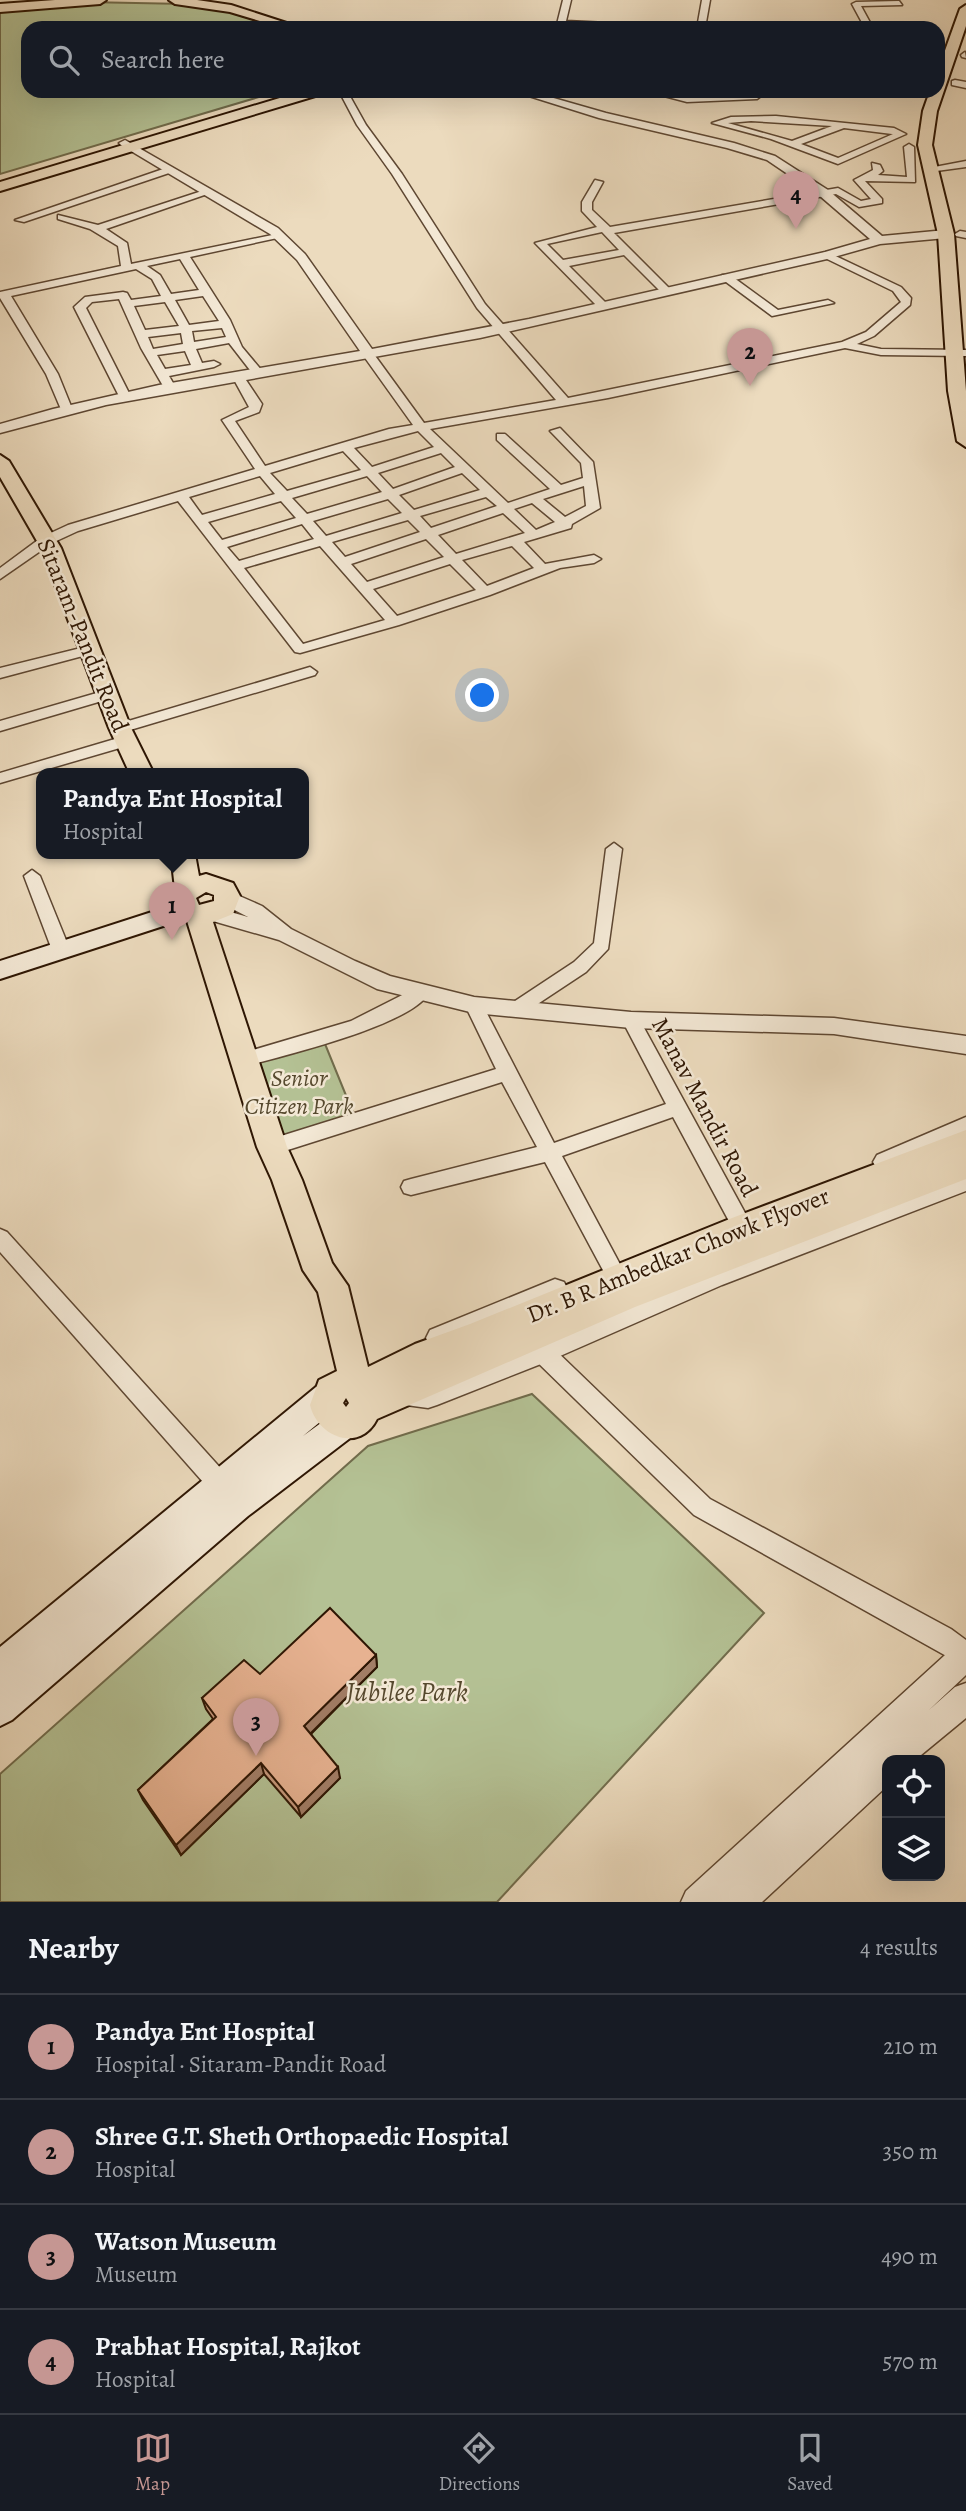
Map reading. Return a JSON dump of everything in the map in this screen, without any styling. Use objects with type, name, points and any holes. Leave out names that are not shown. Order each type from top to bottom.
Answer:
[{"type":"main road","points":[[0,6],[100,0]]},
{"type":"main road","points":[[175,0],[211,4],[271,21]]},
{"type":"main road","points":[[212,0],[290,21]]},
{"type":"main road","points":[[945,74],[963,30],[966,9]]},
{"type":"main road","points":[[937,168],[939,138],[961,84],[966,54]]},
{"type":"main road","points":[[0,187],[273,98]]},
{"type":"main road","points":[[0,180],[293,98]]},
{"type":"main road","points":[[935,98],[926,133],[957,235],[966,301]]},
{"type":"main road","points":[[957,235],[960,353],[957,391],[966,441]]},
{"type":"main road","name":"Sitaram-Pandit Road","points":[[0,461],[6,482],[47,540],[65,580],[123,735],[139,768]]},
{"type":"main road","points":[[185,859],[203,902],[243,1060],[272,1147],[287,1180],[319,1270],[318,1294],[349,1398]]},
{"type":"main road","points":[[0,970],[203,902]]},
{"type":"main road","name":"Dr. B R Ambedkar Chowk Flyover","points":[[397,1382],[743,1227],[888,1174],[966,1142]]},
{"type":"main road","name":"Dr. B R Ambedkar Chowk Flyover","points":[[433,1365],[624,1297],[966,1166]]},
{"type":"main road","points":[[0,1669],[349,1398],[397,1382]]},
{"type":"main road","points":[[0,1708],[228,1494]]},
{"type":"street","points":[[562,21],[567,0]]},
{"type":"street","points":[[702,21],[706,0]]},
{"type":"street","points":[[865,21],[856,4],[899,3]]},
{"type":"street","points":[[347,98],[459,273],[499,329],[565,402]]},
{"type":"street","points":[[542,98],[603,116],[752,151],[789,169],[824,193],[879,240]]},
{"type":"street","points":[[682,98],[710,98]]},
{"type":"street","points":[[730,120],[766,120],[841,125],[901,134],[838,161],[774,137],[717,124],[730,120]]},
{"type":"street","points":[[792,144],[841,125]]},
{"type":"street","points":[[752,151],[774,137]]},
{"type":"street","points":[[129,145],[278,234],[301,257],[333,299],[421,427],[535,536]]},
{"type":"street","points":[[866,177],[912,180],[909,147]]},
{"type":"street","points":[[937,168],[966,164]]},
{"type":"street","points":[[602,306],[540,243],[838,191],[859,204],[878,201],[859,180],[878,171],[875,165]]},
{"type":"street","points":[[20,220],[169,170]]},
{"type":"street","points":[[598,182],[585,207],[666,291]]},
{"type":"street","points":[[100,228],[208,192]]},
{"type":"street","points":[[62,217],[100,228],[123,245],[132,266],[156,277],[186,329],[189,347],[198,367]]},
{"type":"street","points":[[67,411],[52,374],[2,295],[278,234]]},
{"type":"street","points":[[0,429],[125,397],[257,372],[369,355],[499,329],[827,255],[879,240],[957,235]]},
{"type":"street","points":[[561,264],[628,251]]},
{"type":"street","points":[[183,255],[233,340],[257,372]]},
{"type":"street","points":[[0,575],[47,540],[73,528],[180,495],[345,446],[421,427],[565,402],[845,345],[870,334],[900,311],[906,303],[906,298],[897,289],[827,255]]},
{"type":"street","points":[[83,275],[101,297]]},
{"type":"street","points":[[726,277],[776,314],[828,303]]},
{"type":"street","points":[[128,304],[205,292]]},
{"type":"street","points":[[125,397],[80,307],[89,299],[123,295],[170,388]]},
{"type":"street","points":[[141,334],[226,324]]},
{"type":"street","points":[[150,353],[233,340]]},
{"type":"street","points":[[845,345],[880,352],[960,353]]},
{"type":"street","points":[[163,373],[214,363]]},
{"type":"street","points":[[238,376],[256,404],[255,409],[228,420],[262,471],[394,622]]},
{"type":"street","points":[[365,587],[535,536],[566,524],[593,508],[587,462],[556,431]]},
{"type":"street","points":[[502,437],[559,490]]},
{"type":"street","points":[[345,446],[485,592]]},
{"type":"street","points":[[199,520],[369,472],[443,447]]},
{"type":"street","points":[[218,545],[390,494],[464,468]]},
{"type":"street","points":[[343,562],[589,480]]},
{"type":"street","points":[[234,567],[409,513],[488,492]]},
{"type":"street","points":[[180,495],[300,649],[485,592],[556,564],[594,559]]},
{"type":"street","points":[[536,499],[566,524]]},
{"type":"street","points":[[516,542],[542,569]]},
{"type":"street","points":[[0,673],[89,650]]},
{"type":"street","points":[[0,778],[310,672]]},
{"type":"street","points":[[0,726],[107,695]]},
{"type":"street","points":[[515,1010],[580,967],[602,945],[614,849]]},
{"type":"street","points":[[32,876],[61,950]]},
{"type":"street","points":[[203,902],[242,924],[284,934],[386,983],[474,1006],[631,1020],[834,1026],[966,1045]]},
{"type":"street","points":[[243,1060],[391,1012],[420,993]]},
{"type":"street","points":[[474,1006],[612,1268]]},
{"type":"street","name":"Manav Mandir Road","points":[[631,1020],[737,1217]]},
{"type":"street","points":[[272,1147],[507,1073]]},
{"type":"street","points":[[411,1187],[551,1152],[676,1108]]},
{"type":"street","points":[[966,1126],[895,1158],[737,1217],[474,1322],[405,1353],[397,1359],[397,1382],[428,1396],[542,1352],[713,1277],[966,1181]]},
{"type":"street","points":[[0,1238],[228,1494]]},
{"type":"street","points":[[542,1352],[702,1507],[942,1638],[966,1655],[697,1902]]},
{"type":"street","points":[[898,1755],[966,1698]]},
{"type":"street","points":[[738,1902],[882,1770]]},
{"type":"green space","points":[[85,2],[186,4],[222,10],[259,21],[21,21],[21,98],[255,98],[0,174],[0,12]]},
{"type":"green space","name":"Senior Citizen Park","points":[[323,1039],[356,1120],[272,1147],[243,1060]]},
{"type":"green space","name":"Jubilee Park","points":[[532,1394],[764,1613],[497,1902],[0,1902],[0,1774],[368,1446]]},
{"type":"building","points":[[330,1608],[376,1655],[304,1726],[338,1767],[298,1807],[261,1763],[176,1845],[138,1790],[216,1717],[202,1698],[244,1660],[260,1674]]},
{"type":"place","name":"Prabhat Hospital, Rajkot","points":[[796,229]]},
{"type":"place","name":"Shree G.T. Sheth Orthopaedic Hospital","points":[[750,386]]},
{"type":"place","name":"Pandya Ent Hospital","points":[[172,940]]},
{"type":"place","name":"Watson Museum","points":[[256,1756]]}]
